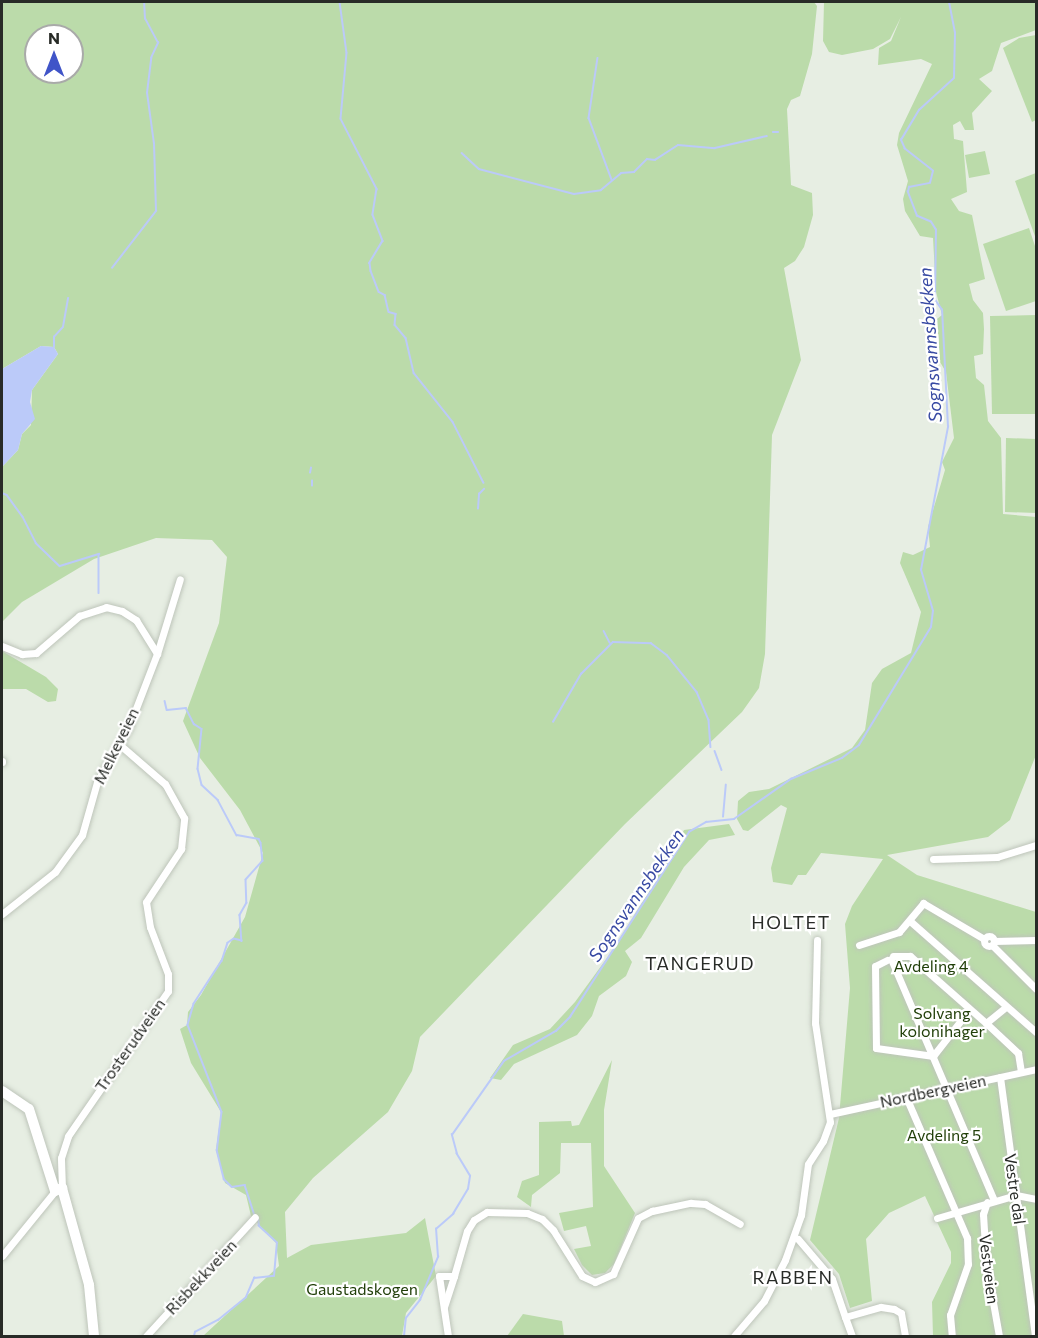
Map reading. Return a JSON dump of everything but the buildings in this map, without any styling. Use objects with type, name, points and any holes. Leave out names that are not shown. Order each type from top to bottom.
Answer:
[{"type":"street","name":"Melkeveien","points":[[2,914],[67,858],[82,835],[97,782],[120,745],[157,654],[180,579]]},
{"type":"street","points":[[2,646],[22,654],[36,653],[85,612],[106,608],[122,611],[136,620],[157,654]]},
{"type":"street","name":"Trosterudveien","points":[[94,1336],[87,1276],[58,1190],[61,1158],[68,1136],[168,991],[168,974],[150,927],[147,902],[181,849],[184,818],[165,784],[120,745]]},
{"type":"street","points":[[933,859],[997,857],[1036,844]]},
{"type":"street","points":[[859,945],[899,932],[923,903],[984,939],[989,936],[1036,989]]},
{"type":"street","points":[[910,921],[1036,1032]]},
{"type":"street","points":[[734,1336],[756,1313],[776,1280],[796,1230],[808,1164],[823,1141],[830,1114],[816,1023],[817,940]]},
{"type":"street","points":[[993,943],[1036,940]]},
{"type":"street","points":[[969,1010],[933,1056],[876,1048],[875,966],[890,958],[910,956],[1018,1053],[1021,1072]]},
{"type":"street","name":"Vestveien","points":[[890,958],[947,1089],[990,1201],[983,1214],[986,1263],[999,1336]]},
{"type":"street","points":[[986,1023],[1006,1007]]},
{"type":"street","name":"Nordbergveien","points":[[830,1114],[1036,1069]]},
{"type":"street","name":"Vestre dal","points":[[1000,1077],[1035,1336]]},
{"type":"street","points":[[2,1091],[29,1109],[58,1190],[2,1256]]},
{"type":"street","points":[[906,1097],[967,1238],[968,1264],[951,1306],[952,1336]]},
{"type":"street","points":[[937,1218],[1016,1195],[1036,1199]]},
{"type":"street","points":[[444,1307],[470,1225],[487,1212],[527,1213],[542,1218],[553,1230],[582,1276],[595,1282],[613,1274],[638,1218],[652,1211],[691,1203],[705,1204],[740,1224]]},
{"type":"street","name":"Risbekkveien","points":[[146,1336],[255,1217]]},
{"type":"street","points":[[798,1239],[832,1279],[852,1336]]},
{"type":"street","points":[[448,1336],[439,1276],[454,1276]]},
{"type":"street","points":[[845,1317],[881,1307],[894,1309],[901,1313],[905,1336]]},
{"type":"green space","name":"Gaustadskogen","points":[[2,2],[814,2],[817,6],[812,54],[800,96],[791,100],[787,109],[791,185],[812,193],[813,215],[804,247],[795,261],[784,268],[801,360],[772,435],[765,654],[759,688],[742,712],[625,824],[420,1037],[412,1071],[388,1112],[313,1178],[285,1212],[287,1258],[311,1245],[406,1233],[425,1218],[436,1276],[406,1313],[402,1336],[203,1336],[279,1266],[276,1243],[251,1216],[246,1195],[225,1183],[216,1150],[221,1112],[191,1063],[180,1029],[187,1025],[188,1012],[201,995],[245,917],[263,853],[240,810],[200,758],[183,721],[219,623],[227,557],[212,540],[156,538],[94,559],[22,602],[2,622],[2,467],[18,450],[22,434],[31,425],[32,390],[58,354],[54,347],[41,346],[2,369]]},
{"type":"green space","points":[[824,2],[1036,2],[1036,30],[1001,43],[992,71],[979,79],[992,91],[972,113],[974,130],[965,130],[960,121],[953,125],[954,139],[963,141],[967,192],[951,199],[959,211],[972,215],[985,279],[969,284],[973,300],[983,313],[983,354],[974,356],[976,378],[984,385],[988,421],[1001,438],[1003,514],[1036,517],[1036,755],[1010,820],[988,837],[887,855],[917,875],[1036,912],[1036,1336],[933,1336],[932,1302],[951,1263],[951,1252],[925,1196],[889,1213],[866,1239],[872,1301],[850,1308],[839,1274],[810,1240],[839,1118],[850,988],[845,924],[852,906],[883,859],[821,853],[806,875],[798,875],[792,885],[773,882],[771,868],[787,808],[781,805],[748,831],[743,830],[737,819],[738,801],[749,792],[769,789],[852,748],[865,730],[872,683],[882,669],[911,653],[921,612],[900,563],[903,552],[913,555],[930,547],[928,527],[945,470],[942,462],[954,438],[946,372],[940,362],[937,319],[942,315],[936,292],[933,238],[920,236],[905,211],[903,199],[908,181],[897,145],[899,133],[932,64],[921,59],[878,65],[879,48],[891,41],[901,17],[890,39],[873,49],[842,55],[829,52],[823,41]]},
{"type":"green space","points":[[1036,35],[1036,120],[1032,122],[1003,48],[1019,38]]},
{"type":"green space","points":[[985,151],[990,174],[969,178],[965,155]]},
{"type":"green space","points":[[1036,173],[1036,239],[1015,181]]},
{"type":"green space","points":[[1029,228],[1036,249],[1036,301],[1006,311],[983,244]]},
{"type":"green space","points":[[1036,315],[1036,414],[992,414],[990,316]]},
{"type":"green space","points":[[1006,438],[1036,439],[1036,513],[1005,512]]},
{"type":"green space","points":[[2,651],[46,677],[58,689],[56,701],[48,702],[26,689],[2,689]]},
{"type":"green space","points":[[729,824],[735,835],[709,840],[684,867],[641,938],[625,951],[632,962],[626,976],[599,996],[592,1016],[577,1035],[514,1064],[501,1080],[490,1078],[513,1045],[550,1029],[575,1002],[612,951],[656,880],[660,861],[669,859],[684,830]]},
{"type":"green space","points":[[612,1060],[604,1110],[604,1166],[635,1213],[614,1264],[605,1273],[592,1275],[582,1265],[574,1249],[591,1246],[586,1226],[564,1231],[559,1213],[593,1207],[591,1143],[561,1143],[560,1173],[532,1195],[531,1207],[517,1197],[522,1181],[539,1175],[539,1122],[571,1121],[572,1126],[579,1125]]},
{"type":"green space","points":[[523,1314],[562,1321],[564,1336],[507,1336]]},
{"type":"water","points":[[41,346],[54,347],[58,354],[32,390],[30,402],[35,419],[22,434],[18,450],[2,467],[2,369]]},
{"type":"waterway","points":[[112,268],[156,211],[154,144],[147,93],[151,58],[158,43],[145,19],[144,2]]},
{"type":"waterway","points":[[340,2],[347,53],[341,119],[377,189],[373,215],[383,241],[370,263],[371,271],[379,292],[385,295],[389,312],[396,314],[395,325],[406,338],[414,373],[453,422],[484,483]]},
{"type":"waterway","name":"Sognsvannsbekken","points":[[404,1336],[406,1318],[420,1300],[438,1257],[436,1229],[453,1214],[468,1189],[470,1176],[457,1154],[452,1135],[504,1061],[556,1031],[570,1017],[689,832],[706,822],[734,819],[791,779],[842,758],[859,745],[931,627],[933,611],[921,570],[948,427],[942,310],[935,300],[936,230],[931,222],[917,216],[908,192],[909,187],[930,183],[933,171],[905,149],[901,140],[919,110],[954,78],[955,33],[949,2]]},
{"type":"waterway","points":[[598,58],[589,118],[612,180]]},
{"type":"waterway","points":[[773,132],[778,132]]},
{"type":"waterway","points":[[462,153],[479,169],[574,194],[601,190],[621,173],[634,172],[647,159],[655,160],[678,145],[715,148],[767,136]]},
{"type":"waterway","points":[[54,347],[54,337],[63,327],[68,298]]},
{"type":"waterway","points":[[310,473],[311,468]]},
{"type":"waterway","points":[[312,481],[312,486]]},
{"type":"waterway","points":[[478,509],[479,494],[484,489]]},
{"type":"waterway","points":[[2,493],[7,495],[23,517],[36,543],[60,566],[99,554],[99,593]]},
{"type":"waterway","points":[[604,631],[610,643]]},
{"type":"waterway","points":[[553,722],[581,674],[613,642],[651,643],[667,655],[697,692],[709,720],[711,747]]},
{"type":"waterway","points":[[165,701],[167,710],[186,708],[194,724],[202,729],[198,769],[202,785],[218,800],[237,835],[259,839],[261,843],[263,861],[246,880],[247,903],[240,915],[242,941],[234,939],[228,943],[222,961],[194,1004],[188,1025],[222,1112],[217,1150],[224,1179],[232,1187],[245,1185],[255,1215]]},
{"type":"waterway","points":[[715,751],[722,770]]},
{"type":"waterway","points":[[723,817],[726,785]]},
{"type":"waterway","points":[[194,1336],[195,1332],[218,1320],[246,1297],[254,1278],[274,1276],[277,1243],[259,1226],[258,1219]]},
{"type":"district","name":"HOLTET","points":[[791,922]]},
{"type":"district","name":"TANGERUD","points":[[700,963]]},
{"type":"district","name":"RABBEN","points":[[793,1277]]},
{"type":"park label","name":"Avdeling 4","points":[[931,966]]},
{"type":"park label","name":"Solvang kolonihager","points":[[942,1022]]},
{"type":"park label","name":"Avdeling 5","points":[[944,1135]]}]
